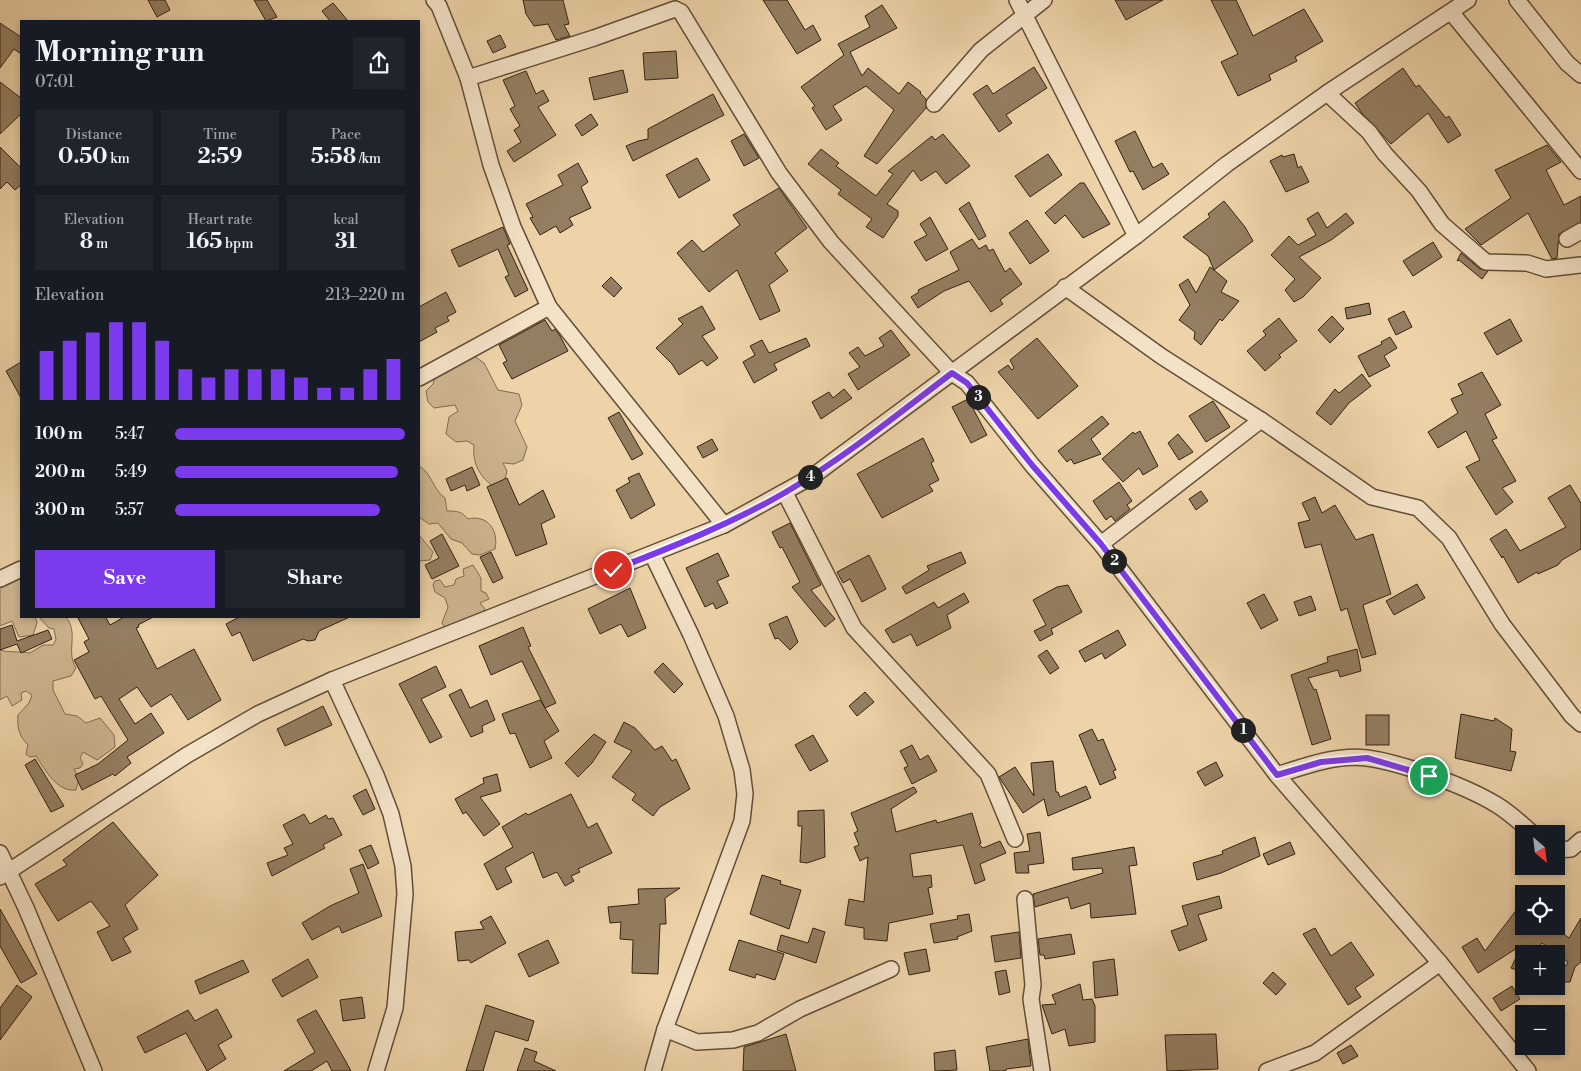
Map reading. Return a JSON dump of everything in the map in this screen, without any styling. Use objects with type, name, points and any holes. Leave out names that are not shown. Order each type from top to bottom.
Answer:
[{"type":"street","points":[[434,0],[439,6],[468,78],[490,165],[513,227],[549,307],[724,525]]},
{"type":"street","points":[[1017,0],[1027,7],[1136,236]]},
{"type":"street","points":[[934,104],[981,50],[1027,7],[1044,0]]},
{"type":"street","points":[[5,875],[187,754],[258,714],[332,680],[724,525],[785,493],[869,436],[1065,287],[1136,236],[1227,164],[1326,93],[1468,0]]},
{"type":"street","points":[[1517,0],[1567,63],[1581,75]]},
{"type":"street","points":[[468,78],[594,38],[675,9],[681,12],[779,173],[825,234],[952,373],[967,383],[1032,465],[1101,544],[1277,775],[1440,963],[1528,1071]]},
{"type":"street","points":[[1451,12],[1581,171]]},
{"type":"street","points":[[1326,93],[1370,132],[1385,154],[1419,191],[1442,224],[1486,262],[1527,263],[1546,269],[1581,265]]},
{"type":"street","points":[[1567,239],[1581,231]]},
{"type":"street","points":[[1065,287],[1161,356],[1261,420],[1372,497],[1418,508],[1449,538],[1502,624],[1572,716],[1581,724]]},
{"type":"street","points":[[420,377],[549,307]]},
{"type":"street","points":[[1101,544],[1261,420]]},
{"type":"street","points":[[785,493],[854,628],[988,774],[1015,838]]},
{"type":"street","points":[[652,554],[692,635],[726,716],[742,770],[745,794],[742,821],[665,1029],[653,1071]]},
{"type":"street","points":[[0,579],[20,569]]},
{"type":"street","points":[[332,680],[376,775],[391,814],[403,866],[405,894],[394,1008],[376,1071]]},
{"type":"street","points":[[1277,775],[1321,762],[1367,758],[1429,776],[1482,796],[1513,816],[1522,825]]},
{"type":"street","points":[[1565,849],[1571,849],[1581,840]]},
{"type":"street","points":[[0,853],[5,875],[94,1071]]},
{"type":"street","points":[[1025,899],[1032,985],[1031,999],[1042,1071]]},
{"type":"street","points":[[1267,1071],[1315,1053],[1440,963]]},
{"type":"street","points":[[665,1029],[697,1042],[733,1040],[758,1033],[800,1009],[891,970]]},
{"type":"shaded area","points":[[474,356],[484,363],[498,390],[519,394],[522,405],[515,421],[527,447],[523,460],[514,464],[503,463],[507,471],[503,486],[495,488],[478,470],[474,458],[474,445],[467,441],[456,442],[446,434],[449,417],[458,411],[455,405],[434,408],[428,402],[426,391],[433,384],[436,373]]},
{"type":"shaded area","points":[[420,467],[427,473],[438,491],[445,498],[447,511],[459,512],[468,519],[481,519],[490,525],[495,536],[495,549],[480,555],[472,554],[462,543],[451,539],[438,523],[429,524],[420,518]]},
{"type":"shaded area","points":[[420,536],[433,552],[430,560],[420,561]]},
{"type":"shaded area","points":[[473,565],[481,578],[481,591],[486,593],[489,599],[480,603],[485,609],[482,614],[445,628],[442,623],[448,607],[445,598],[435,592],[433,585],[435,581],[440,580],[445,587],[454,585],[456,579],[464,576],[463,569]]},
{"type":"shaded area","points":[[20,573],[20,618],[36,618],[37,623],[33,635],[19,637],[12,621],[0,626],[0,583]]},
{"type":"shaded area","points":[[40,618],[66,618],[72,629],[72,655],[76,668],[71,676],[53,681],[53,690],[65,714],[77,716],[86,723],[100,718],[114,735],[115,747],[97,760],[83,752],[80,758],[83,764],[80,768],[74,769],[79,778],[76,790],[69,790],[57,784],[36,756],[30,757],[26,754],[28,745],[19,731],[18,715],[29,703],[32,695],[26,691],[21,693],[22,700],[12,706],[7,696],[0,700],[0,650],[30,653],[43,645],[53,645],[56,640],[54,629],[49,628]]},
{"type":"building","points":[[148,0],[165,0],[170,10],[157,17]]},
{"type":"building","points":[[254,0],[267,0],[277,17],[265,20]]},
{"type":"building","points":[[523,0],[563,0],[569,24],[564,25],[570,36],[556,40],[548,24],[534,26],[526,14]]},
{"type":"building","points":[[763,0],[787,0],[805,30],[813,25],[821,40],[797,54]]},
{"type":"building","points":[[1115,0],[1163,0],[1126,20]]},
{"type":"building","points":[[1211,0],[1236,0],[1253,36],[1304,9],[1323,41],[1295,57],[1297,61],[1269,75],[1271,80],[1238,96],[1221,62],[1238,54]]},
{"type":"building","points":[[333,3],[347,20],[329,20],[322,11]]},
{"type":"building","points":[[882,5],[897,28],[850,52],[862,76],[868,68],[899,94],[908,82],[921,92],[926,99],[926,108],[877,164],[864,156],[894,110],[866,86],[833,106],[842,120],[826,130],[812,108],[815,106],[801,87],[844,55],[838,44],[870,27],[865,16]]},
{"type":"building","points":[[0,23],[20,36],[20,53],[14,49],[0,68]]},
{"type":"building","points":[[500,35],[506,47],[493,53],[487,41]]},
{"type":"building","points":[[676,51],[678,78],[645,80],[643,53]]},
{"type":"building","points":[[1034,67],[1047,88],[1006,115],[1012,123],[999,132],[973,94],[987,85],[993,94]]},
{"type":"building","points":[[1403,68],[1416,87],[1419,85],[1446,118],[1449,116],[1461,135],[1448,143],[1428,113],[1391,144],[1362,113],[1355,103]]},
{"type":"building","points":[[623,70],[628,92],[594,100],[589,78]]},
{"type":"building","points":[[526,71],[536,94],[543,90],[549,101],[538,107],[556,135],[514,162],[507,151],[521,142],[514,130],[520,126],[510,109],[515,106],[503,80]]},
{"type":"building","points":[[0,82],[20,97],[20,115],[0,134]]},
{"type":"building","points":[[713,94],[724,115],[633,161],[626,146],[648,139],[648,129]]},
{"type":"building","points":[[591,114],[598,125],[582,136],[575,125]]},
{"type":"building","points":[[1135,131],[1153,168],[1162,163],[1169,174],[1143,190],[1133,171],[1130,172],[1115,141]]},
{"type":"building","points":[[744,134],[759,158],[744,166],[731,141]]},
{"type":"building","points":[[943,134],[970,166],[946,184],[936,171],[921,181],[913,170],[887,204],[898,211],[898,216],[883,238],[866,227],[872,219],[838,194],[841,190],[808,164],[821,149],[839,163],[836,166],[876,196],[893,174],[888,171],[932,136],[935,140]]},
{"type":"building","points":[[1547,145],[1561,162],[1546,170],[1564,205],[1581,196],[1581,222],[1559,234],[1557,258],[1552,259],[1528,213],[1481,245],[1465,229],[1511,198],[1495,170]]},
{"type":"building","points":[[0,147],[20,167],[20,186],[15,190],[7,182],[0,189]]},
{"type":"building","points":[[1048,154],[1062,175],[1030,197],[1015,176]]},
{"type":"building","points":[[1294,154],[1298,168],[1301,166],[1309,182],[1286,192],[1270,161],[1282,155],[1283,157]]},
{"type":"building","points":[[697,158],[710,180],[679,198],[666,175]]},
{"type":"building","points":[[578,163],[588,182],[581,187],[591,208],[569,218],[573,225],[560,233],[556,226],[540,235],[530,218],[533,217],[526,204],[563,185],[558,175]]},
{"type":"building","points":[[1080,183],[1084,183],[1110,224],[1083,238],[1065,215],[1055,224],[1045,213]]},
{"type":"building","points":[[779,188],[807,228],[775,253],[788,271],[769,285],[780,311],[760,320],[737,270],[709,292],[677,253],[692,240],[703,252],[740,225],[733,215]]},
{"type":"building","points":[[1224,201],[1245,227],[1253,241],[1214,270],[1208,256],[1183,237],[1210,217],[1208,214]]},
{"type":"building","points":[[969,202],[986,236],[979,240],[959,209]]},
{"type":"building","points":[[1318,212],[1327,228],[1346,213],[1354,223],[1331,240],[1299,257],[1321,278],[1303,297],[1294,302],[1285,290],[1295,279],[1271,255],[1289,236],[1298,245],[1316,235],[1307,219]]},
{"type":"building","points":[[930,217],[948,249],[926,261],[914,242],[927,235],[920,224]]},
{"type":"building","points":[[1027,220],[1049,251],[1030,264],[1009,233]]},
{"type":"building","points":[[503,227],[510,244],[507,245],[528,290],[515,297],[505,277],[509,275],[498,249],[459,267],[451,250]]},
{"type":"building","points":[[972,239],[979,249],[986,245],[989,251],[993,249],[1005,272],[1010,268],[1022,284],[1000,300],[1003,304],[991,312],[969,281],[944,291],[918,308],[911,297],[919,292],[918,290],[959,270],[950,252]]},
{"type":"building","points":[[1433,242],[1442,257],[1413,276],[1403,261]]},
{"type":"building","points":[[1461,253],[1480,269],[1488,271],[1482,279],[1459,260],[1457,261]]},
{"type":"building","points":[[1210,267],[1227,281],[1221,292],[1239,301],[1222,321],[1220,319],[1201,345],[1194,339],[1195,332],[1179,320],[1190,305],[1179,285],[1188,279],[1196,293]]},
{"type":"building","points":[[611,277],[622,288],[614,297],[602,286]]},
{"type":"building","points":[[446,292],[456,312],[447,317],[449,321],[435,328],[437,332],[420,341],[420,306]]},
{"type":"building","points":[[1369,303],[1371,314],[1347,319],[1345,308]]},
{"type":"building","points":[[702,306],[715,329],[702,336],[718,358],[707,366],[702,360],[679,375],[672,364],[656,348],[683,324],[678,319]]},
{"type":"building","points":[[1404,311],[1412,327],[1396,335],[1388,319]]},
{"type":"building","points":[[1332,316],[1344,329],[1330,343],[1318,330]]},
{"type":"building","points":[[1279,318],[1297,341],[1279,355],[1281,357],[1265,371],[1247,351],[1266,335],[1263,331]]},
{"type":"building","points":[[1510,319],[1522,341],[1497,355],[1484,333]]},
{"type":"building","points":[[545,320],[552,331],[555,329],[568,351],[512,379],[503,363],[507,361],[499,345]]},
{"type":"building","points":[[891,330],[910,355],[858,390],[848,374],[860,367],[849,353],[858,347],[865,356],[884,346],[879,338]]},
{"type":"building","points":[[1390,337],[1397,348],[1384,356],[1390,366],[1369,377],[1358,356],[1382,344],[1381,342]]},
{"type":"building","points":[[806,338],[810,346],[774,364],[777,370],[754,383],[743,362],[755,355],[750,346],[762,340],[769,353]]},
{"type":"building","points":[[1037,338],[1078,386],[1038,419],[998,372],[1008,365],[1012,370],[1014,368],[1010,360]]},
{"type":"building","points":[[20,363],[20,396],[6,371]]},
{"type":"building","points":[[1482,372],[1501,405],[1485,414],[1497,438],[1492,440],[1516,481],[1502,488],[1513,502],[1496,515],[1466,467],[1480,460],[1466,431],[1438,448],[1428,432],[1458,413],[1451,399],[1463,394],[1458,384]]},
{"type":"building","points":[[1362,374],[1371,386],[1349,403],[1331,425],[1316,413],[1335,389],[1339,393]]},
{"type":"building","points":[[844,389],[852,398],[821,419],[812,402],[829,392],[833,398]]},
{"type":"building","points":[[968,399],[987,435],[971,443],[952,407]]},
{"type":"building","points":[[1213,401],[1230,427],[1206,442],[1189,416]]},
{"type":"building","points":[[619,412],[643,454],[632,460],[608,418]]},
{"type":"building","points":[[1102,416],[1109,424],[1091,439],[1101,454],[1074,464],[1071,459],[1067,462],[1058,451]]},
{"type":"building","points":[[1140,431],[1158,466],[1143,475],[1139,468],[1123,482],[1102,459],[1133,432],[1135,434]]},
{"type":"building","points":[[1178,434],[1193,452],[1179,460],[1168,443]]},
{"type":"building","points":[[923,438],[934,461],[931,463],[939,480],[929,485],[933,491],[882,518],[857,474]]},
{"type":"building","points":[[712,439],[718,450],[703,458],[697,447]]},
{"type":"building","points":[[472,467],[480,485],[467,491],[465,485],[451,491],[446,479]]},
{"type":"building","points":[[639,473],[655,505],[631,519],[616,490],[630,482],[628,478]]},
{"type":"building","points":[[507,478],[519,505],[543,490],[555,517],[541,524],[547,544],[516,556],[487,487]]},
{"type":"building","points":[[1119,482],[1132,501],[1127,505],[1130,509],[1115,521],[1111,516],[1106,520],[1093,501]]},
{"type":"building","points":[[1570,485],[1581,503],[1581,549],[1562,560],[1558,565],[1538,574],[1537,572],[1518,583],[1503,556],[1502,558],[1490,539],[1506,529],[1520,551],[1566,527],[1548,498]]},
{"type":"building","points":[[1201,491],[1208,501],[1196,510],[1189,499]]},
{"type":"building","points":[[1315,497],[1322,513],[1335,505],[1356,540],[1373,534],[1391,594],[1363,605],[1376,654],[1362,658],[1347,608],[1341,611],[1321,544],[1305,548],[1298,523],[1310,520],[1302,503]]},
{"type":"building","points":[[790,523],[821,585],[811,590],[835,619],[825,627],[792,587],[800,582],[772,532]]},
{"type":"building","points":[[442,534],[459,566],[432,579],[425,565],[439,558],[430,541]]},
{"type":"building","points":[[491,552],[503,578],[493,583],[480,557]]},
{"type":"building","points":[[961,552],[966,563],[906,594],[902,587],[929,570],[927,566]]},
{"type":"building","points":[[718,553],[729,576],[717,581],[728,603],[716,609],[713,603],[705,607],[686,568]]},
{"type":"building","points":[[869,555],[886,589],[862,602],[850,579],[843,583],[837,572]]},
{"type":"building","points":[[1417,584],[1425,598],[1394,615],[1386,601]]},
{"type":"building","points":[[1068,585],[1082,612],[1051,629],[1053,634],[1040,641],[1034,631],[1046,625],[1033,600],[1057,587]]},
{"type":"building","points":[[630,588],[646,628],[628,637],[621,624],[600,634],[588,609]]},
{"type":"building","points":[[964,593],[969,602],[947,615],[951,628],[917,646],[911,634],[893,643],[885,630],[934,602],[938,608]]},
{"type":"building","points":[[1264,594],[1278,620],[1261,629],[1247,603]]},
{"type":"building","points":[[1311,596],[1316,610],[1299,616],[1294,602]]},
{"type":"building","points":[[787,616],[798,642],[790,650],[778,638],[775,639],[769,624]]},
{"type":"building","points":[[78,618],[106,618],[110,625],[122,618],[151,618],[136,628],[157,669],[194,649],[221,700],[188,720],[171,694],[151,707],[137,687],[119,699],[135,724],[151,713],[164,733],[127,757],[131,763],[115,776],[113,774],[82,790],[75,775],[98,764],[128,740],[101,696],[95,699],[74,660],[89,652],[84,642],[89,639]]},
{"type":"building","points":[[237,618],[348,618],[319,631],[315,640],[308,641],[303,639],[253,661],[240,632],[232,636],[226,624]]},
{"type":"building","points":[[12,625],[17,641],[48,630],[52,639],[21,653],[17,644],[0,650],[0,629]]},
{"type":"building","points":[[523,627],[531,646],[528,647],[556,703],[545,708],[522,661],[491,675],[479,646]]},
{"type":"building","points":[[1118,630],[1126,645],[1105,659],[1102,653],[1085,662],[1079,651]]},
{"type":"building","points":[[1357,649],[1361,671],[1340,677],[1338,670],[1308,678],[1314,690],[1316,689],[1331,739],[1312,745],[1291,675],[1328,662],[1327,657]]},
{"type":"building","points":[[1047,650],[1059,668],[1050,674],[1038,656]]},
{"type":"building","points":[[663,663],[683,684],[674,693],[654,672]]},
{"type":"building","points":[[436,666],[446,687],[421,699],[442,737],[430,743],[399,684]]},
{"type":"building","points":[[461,689],[470,708],[487,700],[495,720],[482,726],[483,732],[471,737],[449,695]]},
{"type":"building","points":[[865,692],[874,702],[857,716],[849,706]]},
{"type":"building","points":[[540,700],[559,731],[544,741],[552,758],[530,768],[515,733],[510,734],[502,714]]},
{"type":"building","points":[[323,706],[332,725],[285,746],[277,729]]},
{"type":"building","points":[[1461,714],[1494,721],[1495,718],[1512,729],[1510,751],[1516,752],[1511,771],[1455,758]]},
{"type":"building","points":[[1366,715],[1389,715],[1389,745],[1366,745]]},
{"type":"building","points":[[624,722],[635,728],[655,750],[662,746],[672,761],[676,759],[690,789],[660,807],[653,816],[632,800],[636,794],[612,777],[632,751],[614,742]]},
{"type":"building","points":[[1092,729],[1098,741],[1103,739],[1116,770],[1113,771],[1116,778],[1100,785],[1079,735]]},
{"type":"building","points":[[594,734],[606,742],[592,763],[578,777],[565,763]]},
{"type":"building","points":[[813,735],[828,761],[810,771],[795,745]]},
{"type":"building","points":[[912,745],[920,760],[928,755],[937,771],[912,784],[904,768],[908,766],[900,751]]},
{"type":"building","points":[[35,759],[64,806],[51,812],[25,765]]},
{"type":"building","points":[[1053,761],[1056,792],[1058,792],[1060,797],[1086,786],[1091,798],[1048,816],[1044,799],[1023,813],[999,777],[1015,767],[1034,796],[1031,763]]},
{"type":"building","points":[[1216,762],[1223,776],[1205,786],[1197,772]]},
{"type":"building","points":[[497,774],[501,791],[480,797],[500,824],[484,836],[466,812],[463,814],[455,799],[484,783],[483,778]]},
{"type":"building","points":[[914,787],[917,792],[891,809],[896,832],[936,820],[937,823],[972,813],[981,843],[979,844],[983,848],[1000,841],[1006,853],[980,864],[985,880],[975,884],[963,845],[910,854],[913,877],[931,875],[932,887],[928,888],[933,914],[889,923],[887,941],[864,939],[864,928],[845,925],[849,899],[864,902],[868,857],[860,861],[854,847],[859,845],[854,833],[858,831],[851,813]]},
{"type":"building","points":[[366,789],[375,809],[363,815],[353,796]]},
{"type":"building","points":[[571,794],[588,828],[597,823],[612,853],[578,869],[580,872],[571,876],[574,881],[565,886],[557,872],[543,878],[533,852],[505,868],[512,882],[497,890],[484,864],[513,847],[502,827],[526,813],[528,815]]},
{"type":"building","points":[[824,810],[825,857],[807,863],[800,862],[802,826],[798,826],[798,811]]},
{"type":"building","points":[[304,814],[310,824],[326,815],[328,819],[333,818],[342,835],[323,845],[325,848],[272,876],[267,863],[288,855],[284,848],[293,844],[283,825]]},
{"type":"building","points":[[113,822],[158,875],[125,905],[138,929],[123,938],[131,952],[112,961],[97,932],[110,926],[91,901],[58,921],[35,884],[67,865],[63,860]]},
{"type":"building","points":[[1040,832],[1044,863],[1028,865],[1029,873],[1016,873],[1014,853],[1030,851],[1027,834]]},
{"type":"building","points":[[1255,837],[1260,856],[1221,873],[1197,880],[1193,863],[1223,854],[1222,851]]},
{"type":"building","points":[[1290,842],[1295,854],[1268,865],[1263,854]]},
{"type":"building","points":[[371,845],[379,863],[368,869],[359,850]]},
{"type":"building","points":[[1134,847],[1137,865],[1129,866],[1136,914],[1091,918],[1090,903],[1071,909],[1068,897],[1035,907],[1033,894],[1103,873],[1102,868],[1073,870],[1072,858]]},
{"type":"building","points":[[363,864],[382,916],[342,933],[339,926],[312,940],[302,923],[330,906],[359,893],[350,869]]},
{"type":"building","points":[[762,875],[781,881],[780,884],[801,890],[789,929],[750,914]]},
{"type":"building","points":[[680,888],[665,898],[666,924],[660,924],[658,974],[632,973],[633,940],[620,939],[621,922],[610,923],[608,907],[639,904],[638,889]]},
{"type":"building","points":[[1219,896],[1222,908],[1198,915],[1207,940],[1179,951],[1171,931],[1188,925],[1182,906]]},
{"type":"building","points":[[0,909],[37,974],[21,983],[0,946]]},
{"type":"building","points":[[1515,912],[1515,935],[1565,935],[1569,938],[1581,918],[1581,962],[1575,967],[1570,982],[1565,982],[1565,967],[1568,962],[1565,960],[1565,945],[1545,945],[1542,943],[1540,945],[1515,945],[1515,949],[1478,973],[1462,947],[1477,938],[1485,951]]},
{"type":"building","points":[[969,914],[972,931],[957,937],[958,939],[934,943],[930,924],[958,919],[957,916]]},
{"type":"building","points":[[491,916],[506,943],[471,963],[469,960],[458,961],[455,932],[484,929],[480,922]]},
{"type":"building","points":[[813,928],[825,932],[816,963],[777,950],[781,935],[808,943]]},
{"type":"building","points":[[1315,928],[1331,956],[1351,942],[1374,975],[1355,988],[1361,997],[1348,1005],[1303,934]]},
{"type":"building","points":[[1019,932],[1021,958],[995,962],[991,936]]},
{"type":"building","points":[[1071,934],[1075,954],[1045,959],[1044,955],[1040,955],[1038,939]]},
{"type":"building","points":[[548,940],[559,963],[529,977],[518,954]]},
{"type":"building","points":[[739,940],[784,954],[775,980],[756,974],[755,978],[729,970]]},
{"type":"building","points":[[926,949],[930,971],[909,975],[904,953]]},
{"type":"building","points":[[308,959],[318,977],[282,997],[272,980]]},
{"type":"building","points":[[1114,959],[1118,995],[1095,998],[1093,962]]},
{"type":"building","points":[[243,960],[249,972],[200,994],[195,981]]},
{"type":"building","points":[[1515,960],[1515,970],[1511,968]]},
{"type":"building","points":[[1006,970],[1010,992],[999,995],[995,972]]},
{"type":"building","points":[[1273,972],[1286,984],[1276,995],[1263,983]]},
{"type":"building","points":[[1080,984],[1083,1000],[1092,999],[1095,1006],[1095,1042],[1069,1046],[1065,1029],[1052,1034],[1042,1005],[1056,1004],[1052,995]]},
{"type":"building","points":[[17,985],[32,997],[0,1040],[0,1008]]},
{"type":"building","points":[[1512,986],[1515,995],[1518,995],[1520,999],[1501,1011],[1493,998]]},
{"type":"building","points":[[362,997],[365,1018],[343,1021],[340,1000]]},
{"type":"building","points":[[486,1005],[534,1021],[528,1041],[495,1031],[483,1071],[466,1071]]},
{"type":"building","points":[[217,1009],[232,1037],[218,1045],[226,1059],[207,1071],[186,1033],[145,1053],[137,1037],[188,1010],[195,1021]]},
{"type":"building","points":[[316,1010],[351,1071],[332,1071],[327,1061],[311,1071],[284,1071],[315,1052],[297,1020]]},
{"type":"building","points":[[786,1034],[796,1071],[743,1071],[744,1047]]},
{"type":"building","points":[[1216,1034],[1218,1069],[1167,1071],[1165,1035]]},
{"type":"building","points":[[1028,1039],[1031,1066],[1006,1069],[1006,1071],[990,1071],[986,1047]]},
{"type":"building","points":[[1351,1045],[1358,1056],[1343,1064],[1337,1053]]},
{"type":"building","points":[[525,1048],[537,1052],[534,1061],[556,1071],[517,1071]]},
{"type":"building","points":[[955,1050],[957,1070],[935,1071],[934,1053]]},
{"type":"route","points":[[613,570],[724,525],[785,493],[869,436],[952,373],[967,383],[1032,465],[1101,544],[1277,775],[1321,762],[1349,758],[1367,758],[1429,776]]}]
